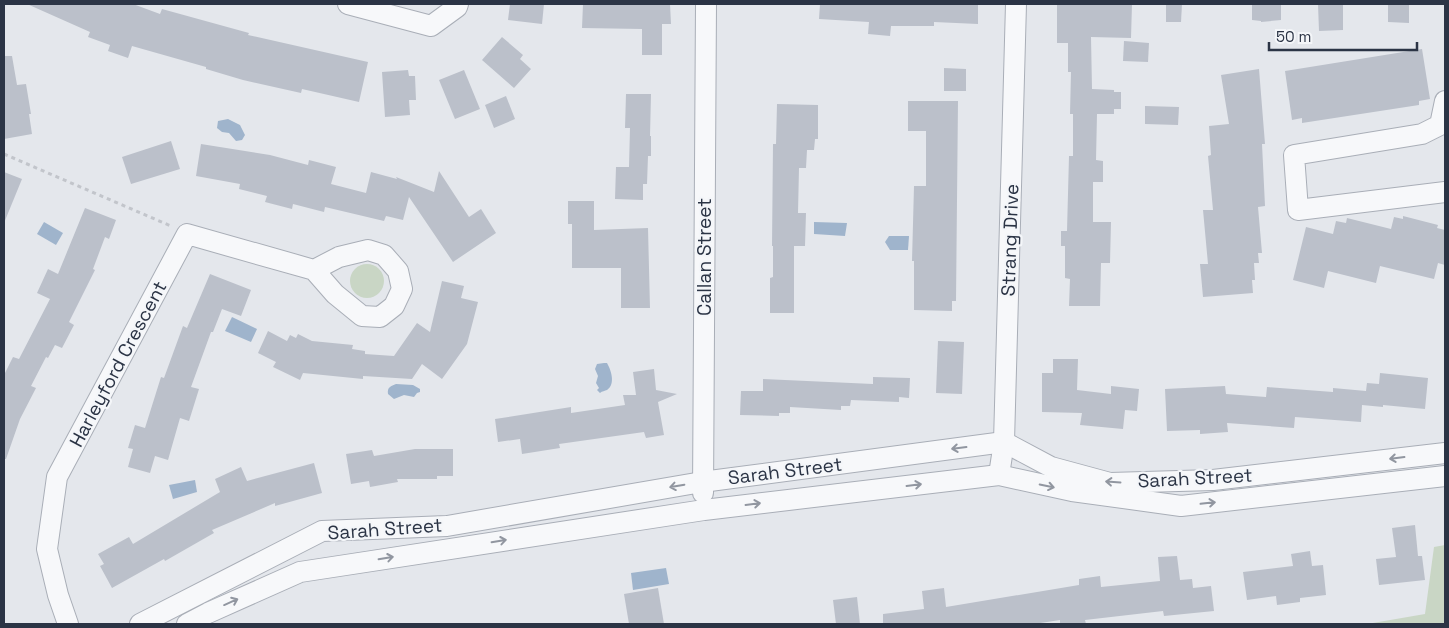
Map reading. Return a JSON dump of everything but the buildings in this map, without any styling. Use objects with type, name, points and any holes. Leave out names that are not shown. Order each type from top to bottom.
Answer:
[{"type":"street","points":[[348,4],[431,26],[458,7],[458,4]]},
{"type":"street","name":"Callan Street","points":[[704,510],[702,482],[706,4]]},
{"type":"street","name":"Strang Drive","points":[[999,475],[1004,442],[1016,4]]},
{"type":"street","points":[[1445,101],[1440,125],[1422,134],[1294,155],[1298,210],[1445,192]]},
{"type":"street","points":[[187,234],[314,270]]},
{"type":"street","name":"Harleyford Crescent","points":[[68,624],[58,595],[48,549],[58,477],[187,234]]},
{"type":"street","name":"Sarah Street","points":[[140,624],[322,531],[447,526],[702,482],[1004,442],[1051,467],[1110,482],[1213,480],[1445,453]]},
{"type":"street","name":"Sarah Street","points":[[187,624],[300,572],[704,510],[999,475],[1072,491],[1181,506],[1445,476]]},
{"type":"street","points":[[447,526],[451,548]]},
{"type":"path","points":[[4,154],[187,234]]},
{"type":"green space","points":[[367,264],[374,265],[379,269],[383,274],[383,288],[379,293],[374,297],[367,298],[360,297],[355,293],[351,288],[350,281],[351,274],[355,269],[360,265]]},
{"type":"green space","points":[[1445,545],[1445,624],[1367,624],[1425,614],[1434,547]]},
{"type":"water","points":[[228,119],[240,125],[245,135],[242,140],[236,141],[229,133],[222,132],[217,128],[218,121]]},
{"type":"water","points":[[44,222],[63,233],[56,245],[37,234]]},
{"type":"water","points":[[814,222],[847,223],[845,236],[814,234]]},
{"type":"water","points":[[889,236],[909,236],[908,250],[890,250],[885,242]]},
{"type":"water","points":[[232,317],[257,329],[251,342],[225,331]]},
{"type":"water","points":[[607,363],[612,381],[607,390],[600,393],[597,390],[599,388],[596,383],[598,376],[595,369],[597,364]]},
{"type":"water","points":[[396,384],[413,385],[420,389],[420,392],[414,397],[404,395],[394,399],[388,394],[388,390]]},
{"type":"water","points":[[195,480],[197,492],[173,499],[169,485]]},
{"type":"water","points":[[666,568],[669,584],[633,590],[631,573]]}]
